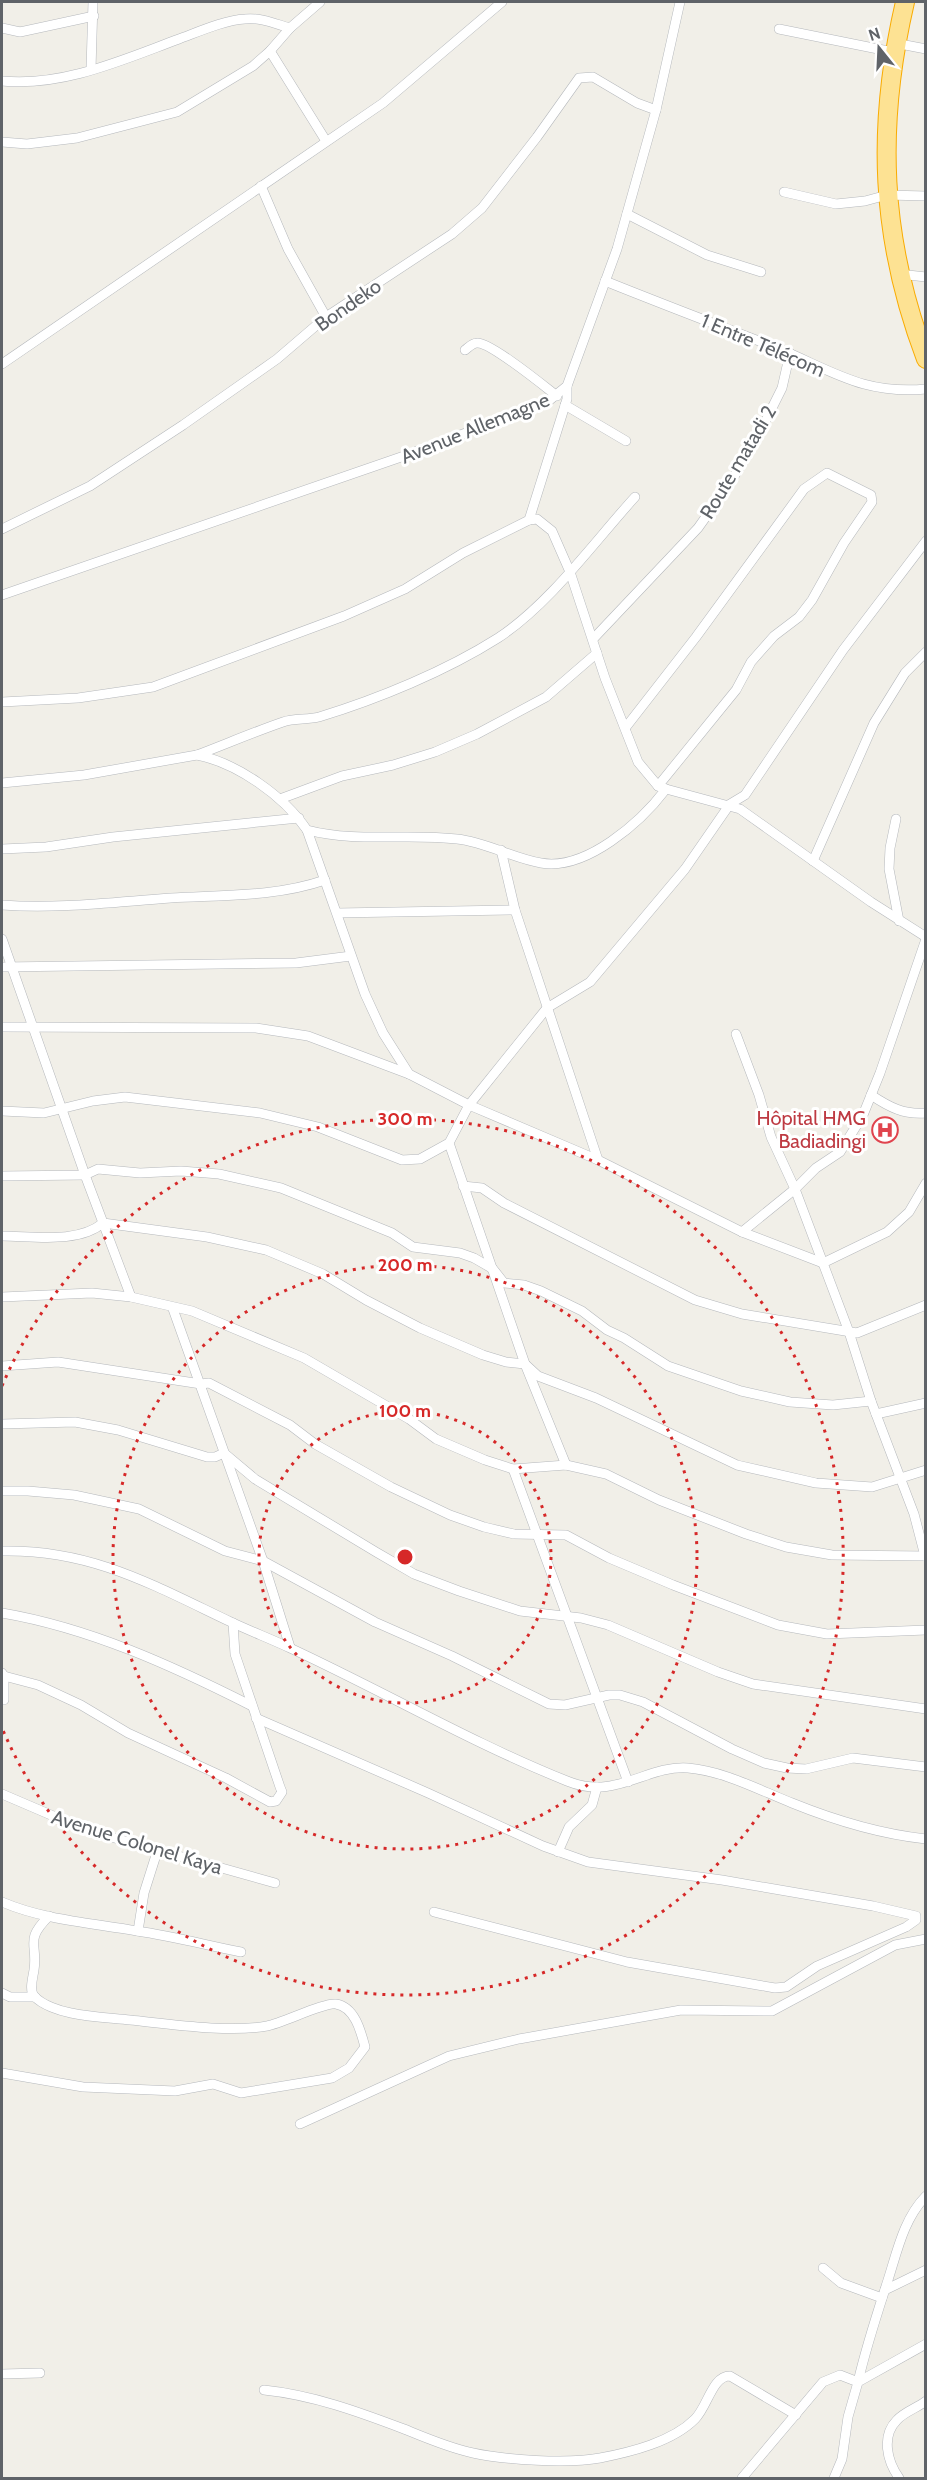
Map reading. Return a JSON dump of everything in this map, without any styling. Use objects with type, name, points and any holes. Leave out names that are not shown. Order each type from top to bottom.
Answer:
[{"type":"highway","points":[[905,2],[894,48],[885,142],[887,195],[899,274],[926,359]]},
{"type":"street","points":[[91,69],[93,2]]},
{"type":"street","points":[[2,142],[27,144],[77,138],[177,112],[253,66],[290,28],[320,2]]},
{"type":"street","points":[[2,350],[5,362],[383,102],[502,2]]},
{"type":"street","name":"Avenue Allemagne","points":[[2,595],[404,456],[546,403],[557,396],[567,386],[627,214],[656,110],[680,2]]},
{"type":"street","points":[[2,28],[20,32],[94,16]]},
{"type":"street","points":[[2,81],[25,83],[58,79],[244,18],[290,28]]},
{"type":"street","points":[[779,29],[894,48],[926,49]]},
{"type":"street","points":[[270,51],[326,141]]},
{"type":"street","name":"Bondeko","points":[[2,529],[90,486],[183,425],[277,358],[326,317],[452,234],[482,208],[579,78],[593,77],[637,103],[656,110]]},
{"type":"street","points":[[261,186],[288,249],[326,317]]},
{"type":"street","points":[[784,192],[836,204],[865,201],[887,195],[926,196]]},
{"type":"street","points":[[627,214],[707,255],[761,272]]},
{"type":"street","points":[[899,274],[926,277]]},
{"type":"street","name":"1 Entre Télécom","points":[[605,281],[790,353],[857,384],[904,391],[926,389]]},
{"type":"street","points":[[465,350],[472,344],[481,344],[508,360],[557,396]]},
{"type":"street","name":"Route matadi 2","points":[[593,639],[698,528],[732,480],[758,436],[782,388],[790,353]]},
{"type":"street","points":[[529,519],[565,405],[567,386]]},
{"type":"street","points":[[565,405],[626,441]]},
{"type":"street","points":[[307,830],[349,838],[458,839],[543,863],[568,861],[591,854],[611,842],[653,806],[662,788],[736,690],[751,662],[774,636],[800,617],[812,600],[844,543],[872,502],[871,495],[827,473],[804,489],[696,637],[626,727]]},
{"type":"street","points":[[2,783],[84,775],[197,755],[286,721],[317,717],[441,669],[499,637],[536,606],[570,572],[635,497]]},
{"type":"street","points":[[2,702],[78,699],[153,687],[344,616],[405,589],[463,553],[529,519],[537,519],[552,531],[570,572],[605,678],[639,762],[662,788],[730,804],[740,809],[926,938],[863,1115],[840,1152],[816,1168],[795,1189],[742,1232]]},
{"type":"street","points":[[2,1111],[44,1113],[93,1101],[125,1097],[260,1113],[318,1127],[402,1160],[420,1159],[449,1143],[469,1105],[547,1008],[590,982],[685,869],[730,804],[745,795],[843,650],[926,541]]},
{"type":"street","points":[[813,861],[874,723],[905,673],[926,652]]},
{"type":"street","points":[[280,799],[342,776],[393,765],[435,752],[477,734],[546,697],[597,653]]},
{"type":"street","points":[[197,755],[215,759],[236,768],[280,799],[299,818],[307,830],[351,956],[382,1033],[409,1074]]},
{"type":"street","points":[[2,849],[46,847],[136,834],[299,818]]},
{"type":"street","points":[[896,819],[890,868],[899,921]]},
{"type":"street","points":[[501,850],[515,910],[598,1160]]},
{"type":"street","points":[[2,905],[99,904],[240,894],[302,888],[325,880]]},
{"type":"street","points":[[337,912],[515,910]]},
{"type":"street","points":[[2,939],[61,1109],[131,1297]]},
{"type":"street","points":[[2,967],[296,963],[351,956]]},
{"type":"street","points":[[2,1027],[256,1028],[309,1036],[409,1074],[469,1105],[598,1160],[742,1232],[823,1263],[887,1232],[909,1212],[926,1183]]},
{"type":"street","points":[[2,1298],[92,1293],[131,1297],[173,1309],[192,1311],[304,1358],[409,1419],[436,1439],[485,1460],[513,1469],[566,1465],[606,1473],[659,1500],[786,1547],[832,1555],[925,1556],[914,1514],[871,1401],[849,1332],[795,1189],[771,1137],[759,1095],[736,1034]]},
{"type":"street","points":[[871,1095],[889,1107],[910,1114],[926,1113]]},
{"type":"street","points":[[449,1143],[525,1364],[566,1465]]},
{"type":"street","points":[[2,1176],[85,1175],[98,1170],[140,1173],[181,1172],[219,1174],[270,1185],[392,1233],[412,1247],[460,1253],[474,1258],[493,1269],[504,1283],[524,1285],[541,1291],[582,1311],[607,1330],[668,1366],[741,1391],[790,1402],[833,1405],[871,1401]]},
{"type":"street","points":[[463,1186],[482,1188],[504,1203],[695,1300],[742,1314],[857,1333],[926,1305]]},
{"type":"street","points":[[2,1236],[79,1234],[95,1230],[103,1223],[207,1237],[266,1250],[323,1274],[366,1300],[441,1337],[483,1355],[506,1362],[525,1364],[538,1376],[596,1398],[737,1464],[816,1483],[872,1487],[926,1470]]},
{"type":"street","points":[[173,1309],[263,1561],[290,1647]]},
{"type":"street","points":[[2,1366],[58,1362],[201,1384],[209,1383],[290,1425],[315,1444],[382,1482],[450,1515],[484,1527],[514,1534],[566,1535],[631,1567],[778,1625],[827,1634],[926,1630]]},
{"type":"street","points":[[876,1414],[926,1404]]},
{"type":"street","points":[[2,1424],[75,1422],[118,1430],[207,1457],[215,1458],[224,1453]]},
{"type":"street","points":[[224,1453],[255,1479],[414,1574],[520,1611],[608,1624],[718,1672],[753,1684],[926,1709]]},
{"type":"street","points":[[513,1469],[628,1782]]},
{"type":"street","points":[[2,1491],[39,1492],[115,1502],[140,1509],[225,1551],[263,1561],[375,1622],[452,1656],[549,1704],[565,1705],[596,1697],[620,1695],[643,1702],[732,1749],[764,1763],[787,1768],[806,1769],[853,1758],[926,1767]]},
{"type":"street","points":[[2,1551],[48,1552],[98,1563],[155,1585],[233,1623],[290,1647],[488,1745],[570,1782],[597,1787],[689,1768],[745,1784],[793,1804],[853,1824],[926,1839]]},
{"type":"street","points":[[2,1613],[97,1638],[148,1656],[252,1706]]},
{"type":"street","points":[[4,1700],[3,1674],[38,1684],[81,1705],[128,1733],[226,1778],[270,1802],[276,1801],[280,1796],[280,1787],[235,1654],[233,1623]]},
{"type":"street","points":[[256,1718],[558,1852],[588,1862],[652,1869],[873,1906],[916,1916],[916,1920],[818,1966],[786,1987],[775,1989],[627,1962],[434,1912]]},
{"type":"street","points":[[558,1852],[569,1827],[592,1805],[597,1787]]},
{"type":"street","name":"Avenue Colonel Kaya","points":[[2,1794],[67,1823],[158,1852],[187,1857],[276,1883]]},
{"type":"street","points":[[138,1931],[144,1893],[158,1852]]},
{"type":"street","points":[[2,1902],[20,1910],[241,1952]]},
{"type":"street","points":[[35,1997],[32,1990],[35,1964],[33,1946],[36,1928],[49,1916]]},
{"type":"street","points":[[300,2124],[449,2056],[519,2038],[681,2010],[772,2011],[895,1945],[926,1939]]},
{"type":"street","points":[[2,1993],[10,1997],[35,1997],[52,2007],[71,2013],[198,2027],[266,2026],[334,2004],[346,2007],[360,2028],[365,2048],[349,2068],[332,2078],[241,2093],[213,2084],[175,2091],[82,2087],[2,2073]]},
{"type":"street","points":[[834,2478],[842,2459],[848,2417],[883,2294],[912,2215],[926,2196]]},
{"type":"street","points":[[823,2268],[841,2283],[883,2294],[926,2270]]},
{"type":"street","points":[[858,2382],[926,2344]]},
{"type":"street","points":[[2,2374],[40,2373]]},
{"type":"street","points":[[742,2478],[829,2378],[840,2375],[858,2382]]},
{"type":"street","points":[[264,2390],[334,2404],[473,2453],[515,2458],[567,2460],[599,2458],[648,2445],[675,2433],[696,2418],[707,2402],[716,2381],[724,2376],[730,2376],[796,2415]]},
{"type":"street","points":[[899,2478],[888,2455],[888,2432],[897,2419],[926,2401]]},
{"type":"place","name":"Hôpital HMG Badiadingi","points":[[885,1130]]}]
